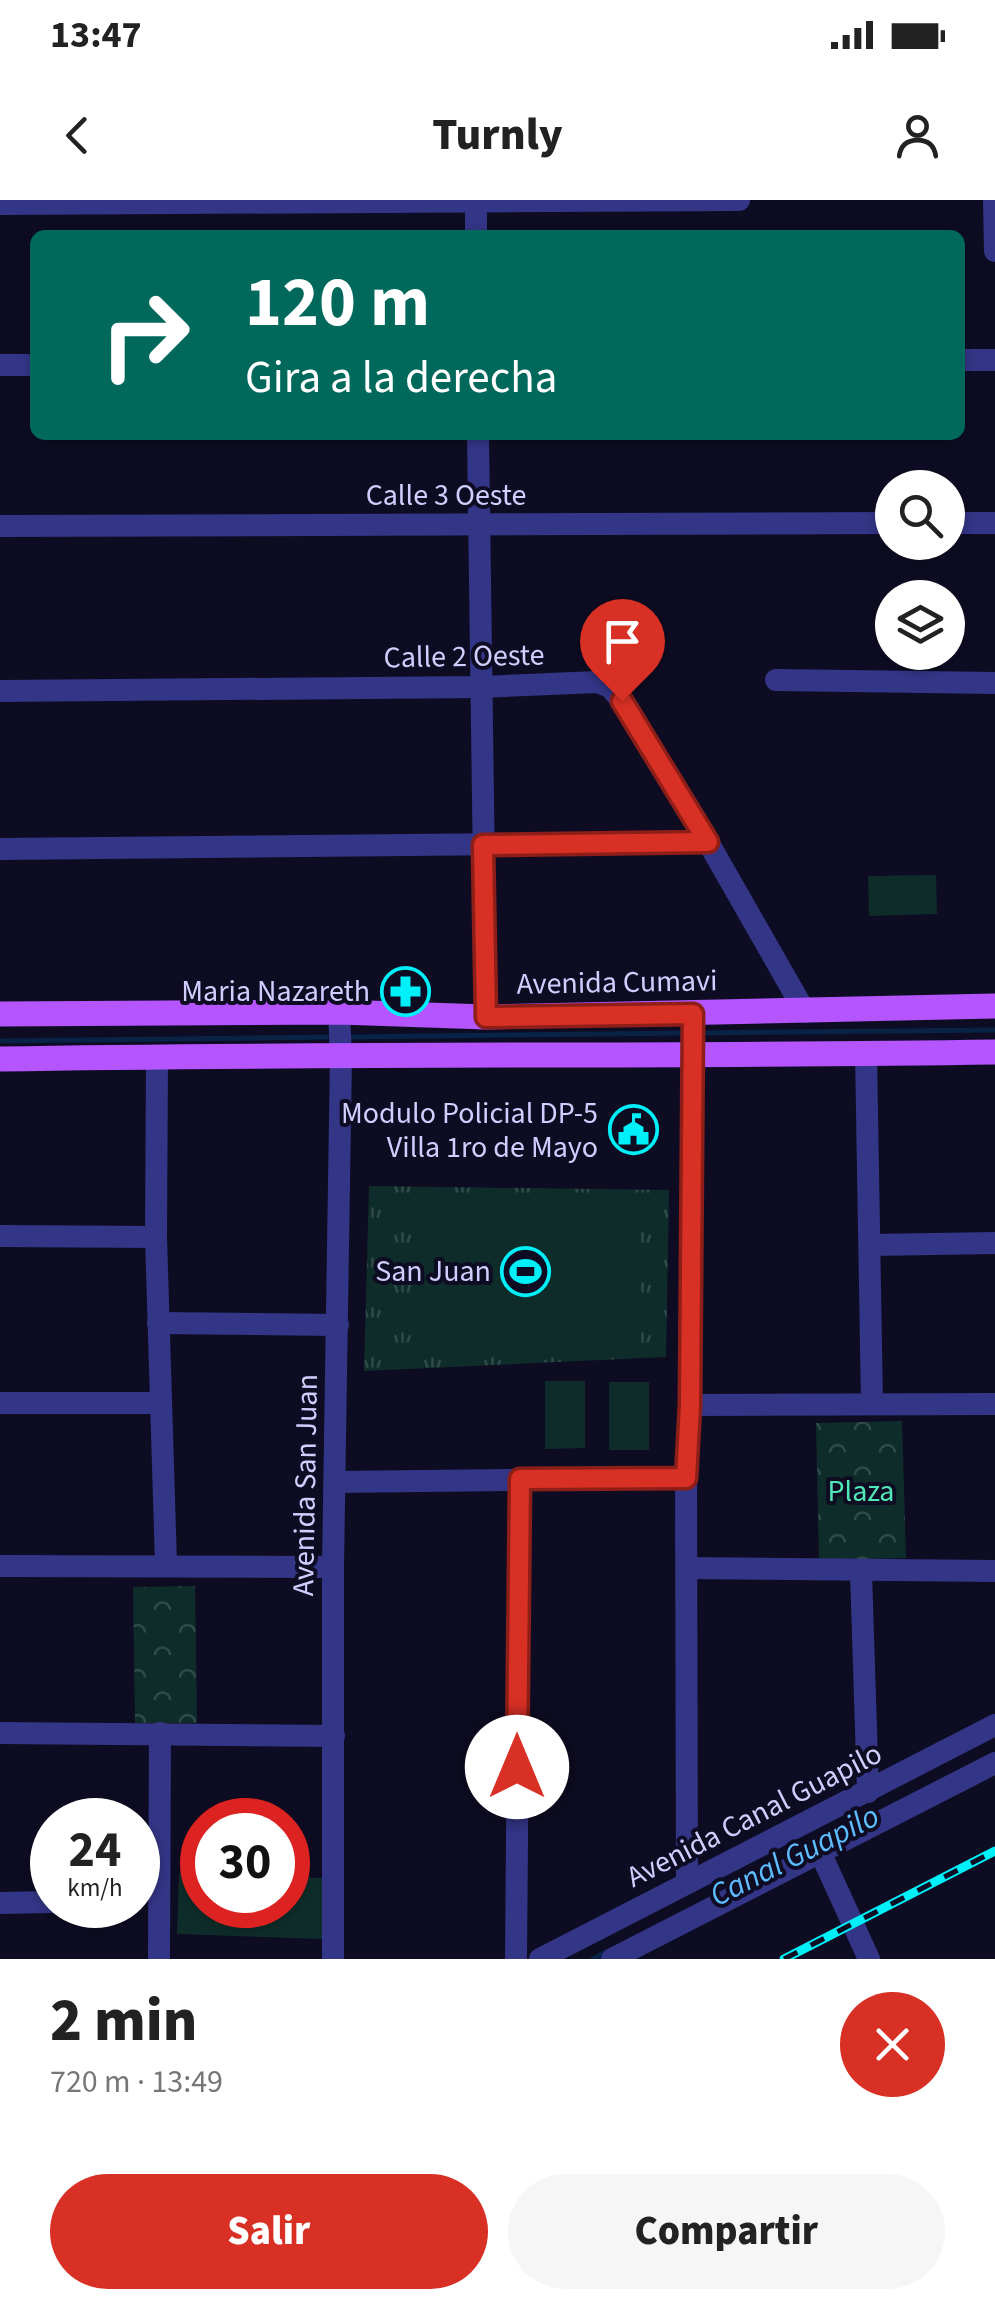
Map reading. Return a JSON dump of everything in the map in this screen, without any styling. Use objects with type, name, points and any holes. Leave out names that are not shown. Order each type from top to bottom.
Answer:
[{"type":"main road","name":"Avenida Cumavi","points":[[0,1014],[340,1033],[694,1036],[805,1012],[995,1006]]},
{"type":"main road","name":"Avenida Cumavi","points":[[0,1058],[158,1059],[486,1017],[866,1054],[995,1052]]},
{"type":"street","points":[[0,204],[739,200]]},
{"type":"street","points":[[994,200],[995,251]]},
{"type":"street","points":[[476,201],[476,230]]},
{"type":"street","points":[[965,360],[995,360]]},
{"type":"street","points":[[0,365],[30,365]]},
{"type":"street","points":[[478,440],[486,1017]]},
{"type":"street","points":[[965,523],[995,523]]},
{"type":"street","name":"Calle 3 Oeste","points":[[0,526],[875,524]]},
{"type":"street","points":[[776,680],[995,683]]},
{"type":"street","name":"Calle 2 Oeste","points":[[0,690],[481,687],[598,682],[610,687],[622,701],[805,1012]]},
{"type":"street","points":[[0,850],[708,842]]},
{"type":"street","name":"Avenida San Juan","points":[[332,1959],[340,1033]]},
{"type":"street","points":[[687,1883],[686,1478],[694,1036]]},
{"type":"street","points":[[866,1054],[872,1404]]},
{"type":"street","points":[[158,1059],[156,1237],[166,1564]]},
{"type":"street","points":[[0,1236],[156,1237]]},
{"type":"street","points":[[871,1245],[995,1243]]},
{"type":"street","points":[[158,1323],[338,1325]]},
{"type":"street","points":[[0,1403],[160,1404]]},
{"type":"street","points":[[690,1405],[995,1404]]},
{"type":"street","points":[[335,1482],[686,1478]]},
{"type":"street","points":[[516,1959],[520,1479]]},
{"type":"street","points":[[0,1566],[334,1567]]},
{"type":"street","points":[[687,1568],[995,1571]]},
{"type":"street","points":[[861,1572],[868,1792]]},
{"type":"street","name":"Avenida Canal Guapilo","points":[[540,1959],[572,1950],[687,1883],[995,1725]]},
{"type":"street","points":[[0,1733],[334,1736]]},
{"type":"street","points":[[155,1798],[160,1733]]},
{"type":"street","points":[[612,1959],[995,1763]]},
{"type":"street","points":[[821,1854],[869,1959]]},
{"type":"street","points":[[0,1902],[30,1902]]},
{"type":"street","points":[[153,1928],[159,1959]]},
{"type":"green space","points":[[936,875],[937,914],[869,916],[868,876]]},
{"type":"green space","name":"San Juan","points":[[369,1186],[669,1190],[666,1357],[364,1371]]},
{"type":"green space","name":"San Juan","points":[[413,1197],[639,1198],[639,1344],[413,1344]]},
{"type":"green space","points":[[545,1381],[585,1381],[585,1448],[545,1449]]},
{"type":"green space","points":[[609,1382],[649,1382],[649,1450],[609,1450]]},
{"type":"green space","name":"Plaza","points":[[902,1421],[906,1558],[819,1560],[816,1423]]},
{"type":"green space","points":[[195,1586],[197,1723],[135,1723],[133,1587]]},
{"type":"green space","points":[[179,1873],[180,1928],[310,1928],[310,1878],[324,1878],[322,1939],[177,1934]]},
{"type":"waterway","points":[[698,1033],[995,1030]]},
{"type":"waterway","points":[[348,1037],[687,1033]]},
{"type":"waterway","points":[[0,1041],[332,1037]]},
{"type":"waterway","name":"Canal Guapilo","points":[[593,1959],[606,1952]]},
{"type":"railway","points":[[784,1959],[995,1851]]},
{"type":"place","name":"Maria Nazareth","points":[[405,991]]},
{"type":"place","name":"Modulo Policial DP-5 Villa 1ro de Mayo","points":[[633,1130]]},
{"type":"place","name":"San Juan","points":[[526,1271]]},
{"type":"route","points":[[517,1767],[520,1479],[686,1478],[693,1014],[486,1017],[483,845],[708,842],[622,701]]}]
